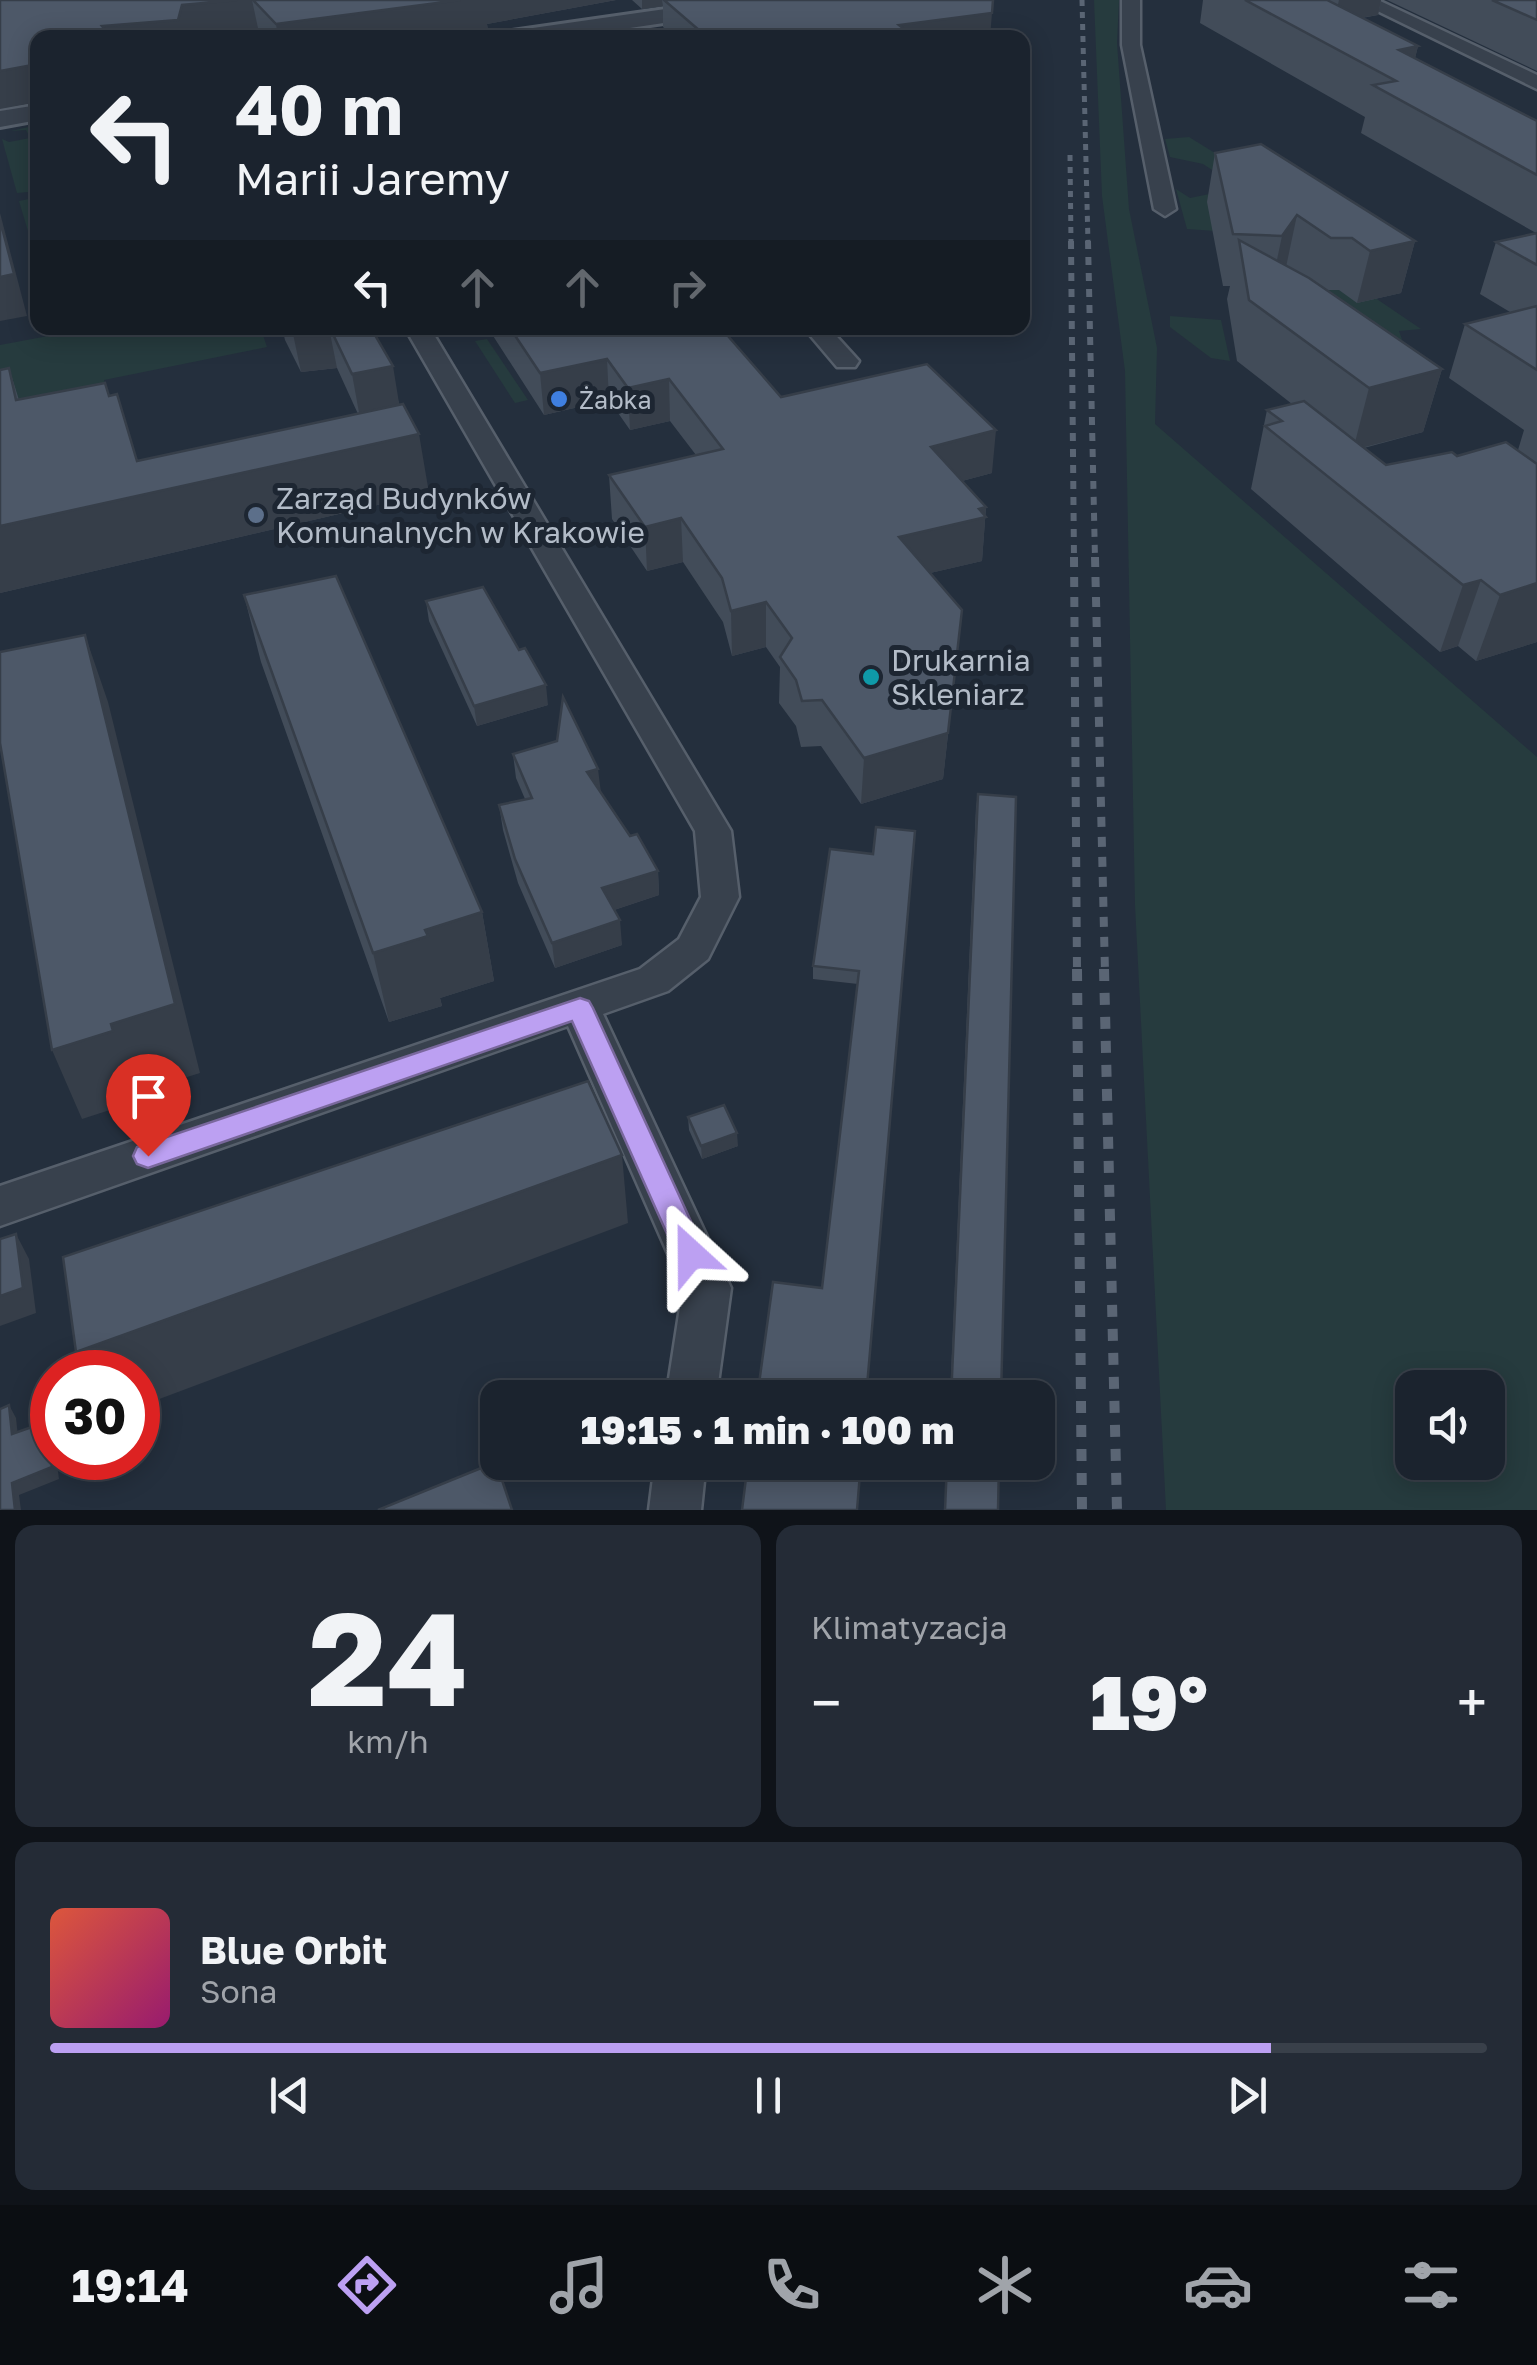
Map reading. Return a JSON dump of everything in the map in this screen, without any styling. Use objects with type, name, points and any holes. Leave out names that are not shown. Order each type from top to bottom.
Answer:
[{"type":"street","points":[[590,30],[774,0]]},
{"type":"street","points":[[1131,0],[1131,44],[1166,209]]},
{"type":"street","points":[[1364,0],[1537,84]]},
{"type":"street","points":[[0,119],[30,113]]},
{"type":"street","points":[[0,1206],[654,980],[694,950],[720,897],[713,831],[422,335]]},
{"type":"street","points":[[822,335],[846,361]]},
{"type":"street","points":[[580,1008],[707,1288],[694,1380]]},
{"type":"street","points":[[674,1510],[679,1480]]},
{"type":"green space","points":[[1094,0],[1119,0],[1117,43],[1129,209],[1157,348],[1155,424],[1537,757],[1537,1510],[1166,1510],[1135,905],[1125,371],[1102,196]]},
{"type":"green space","points":[[1189,137],[1244,171],[1223,177],[1203,164],[1170,157],[1165,139]]},
{"type":"green space","points":[[30,138],[30,238],[19,201],[29,199],[28,192],[17,193],[2,139],[9,142]]},
{"type":"green space","points":[[1176,189],[1190,198],[1219,192],[1421,329],[1399,331],[1405,348],[1215,231],[1187,229]]},
{"type":"green space","points":[[1170,316],[1221,320],[1230,361],[1211,358],[1170,327]]},
{"type":"green space","points":[[54,335],[263,335],[267,347],[104,380],[112,408],[0,431],[0,345]]},
{"type":"green space","points":[[487,339],[528,400],[515,403],[475,341]]},
{"type":"building","points":[[0,0],[237,0],[182,5],[178,20],[102,26],[105,30],[30,30],[30,65],[0,71]]},
{"type":"building","points":[[253,0],[460,0],[276,24]]},
{"type":"building","points":[[664,0],[993,0],[992,13],[899,25],[906,30],[699,30]]},
{"type":"building","points":[[1245,0],[1327,0],[1418,46],[1399,50],[1537,121],[1537,175],[1373,85],[1396,81]]},
{"type":"building","points":[[1492,0],[1537,0],[1537,20]]},
{"type":"building","points":[[1261,144],[1415,241],[1370,251],[1352,238],[1331,238],[1297,215],[1282,236],[1233,234],[1215,153]]},
{"type":"building","points":[[0,220],[14,274],[0,277]]},
{"type":"building","points":[[1537,233],[1537,265],[1496,242]]},
{"type":"building","points":[[1239,240],[1309,278],[1442,369],[1369,388],[1249,300]]},
{"type":"building","points":[[1537,306],[1537,370],[1465,324]]},
{"type":"building","points":[[333,335],[375,335],[393,366],[352,374]]},
{"type":"building","points":[[515,335],[727,335],[781,397],[927,364],[996,430],[931,447],[986,507],[979,509],[986,517],[899,537],[962,610],[948,733],[864,758],[822,700],[802,701],[796,680],[780,657],[792,638],[766,602],[731,611],[722,578],[681,518],[645,527],[609,475],[723,449],[669,379],[628,388],[607,359],[540,373]]},
{"type":"building","points":[[9,368],[16,400],[105,383],[109,396],[117,394],[137,461],[403,404],[419,434],[0,526],[0,370]]},
{"type":"building","points":[[1304,401],[1386,465],[1452,452],[1457,456],[1506,442],[1537,464],[1537,583],[1500,595],[1481,580],[1463,585],[1265,426],[1282,421],[1267,410]]},
{"type":"building","points":[[336,576],[482,912],[425,930],[428,936],[373,953],[244,595]]},
{"type":"building","points":[[483,587],[519,650],[525,648],[546,685],[474,706],[426,601]]},
{"type":"building","points":[[85,635],[175,1004],[111,1024],[113,1031],[52,1050],[0,743],[0,652]]},
{"type":"building","points":[[563,697],[598,769],[587,772],[630,836],[637,834],[658,871],[602,888],[620,920],[552,943],[515,859],[499,805],[532,798],[513,754],[557,741]]},
{"type":"building","points":[[978,794],[1016,797],[1001,1380],[952,1380]]},
{"type":"building","points":[[876,827],[915,831],[868,1380],[759,1380],[773,1282],[822,1288],[859,971],[813,966],[830,849],[873,854]]},
{"type":"building","points":[[588,1081],[622,1155],[82,1350],[76,1350],[63,1257]]},
{"type":"building","points":[[724,1105],[737,1133],[701,1146],[688,1117]]},
{"type":"building","points":[[16,1234],[23,1288],[0,1296],[0,1239]]},
{"type":"building","points":[[9,1405],[12,1434],[30,1428],[30,1476],[12,1483],[15,1510],[0,1510],[0,1409]]},
{"type":"building","points":[[480,1469],[480,1480],[502,1480],[512,1510],[378,1510]]},
{"type":"building","points":[[746,1480],[860,1480],[857,1510],[742,1510]]},
{"type":"building","points":[[946,1480],[999,1480],[998,1510],[945,1510]]},
{"type":"railway","points":[[1082,0],[1088,243]]},
{"type":"railway","points":[[1070,155],[1071,243]]},
{"type":"railway","points":[[1071,241],[1074,559]]},
{"type":"railway","points":[[1088,241],[1095,559]]},
{"type":"railway","points":[[1074,557],[1077,972]]},
{"type":"railway","points":[[1095,557],[1105,972]]},
{"type":"railway","points":[[1077,969],[1082,1510]]},
{"type":"railway","points":[[1104,969],[1117,1510]]},
{"type":"place","name":"Żabka","points":[[559,399]]},
{"type":"place","name":"Zarząd Budynków Komunalnych w Krakowie","points":[[256,515]]},
{"type":"place","name":"Drukarnia Skleniarz","points":[[871,677]]},
{"type":"route","points":[[148,1156],[580,1008],[691,1254]]}]
